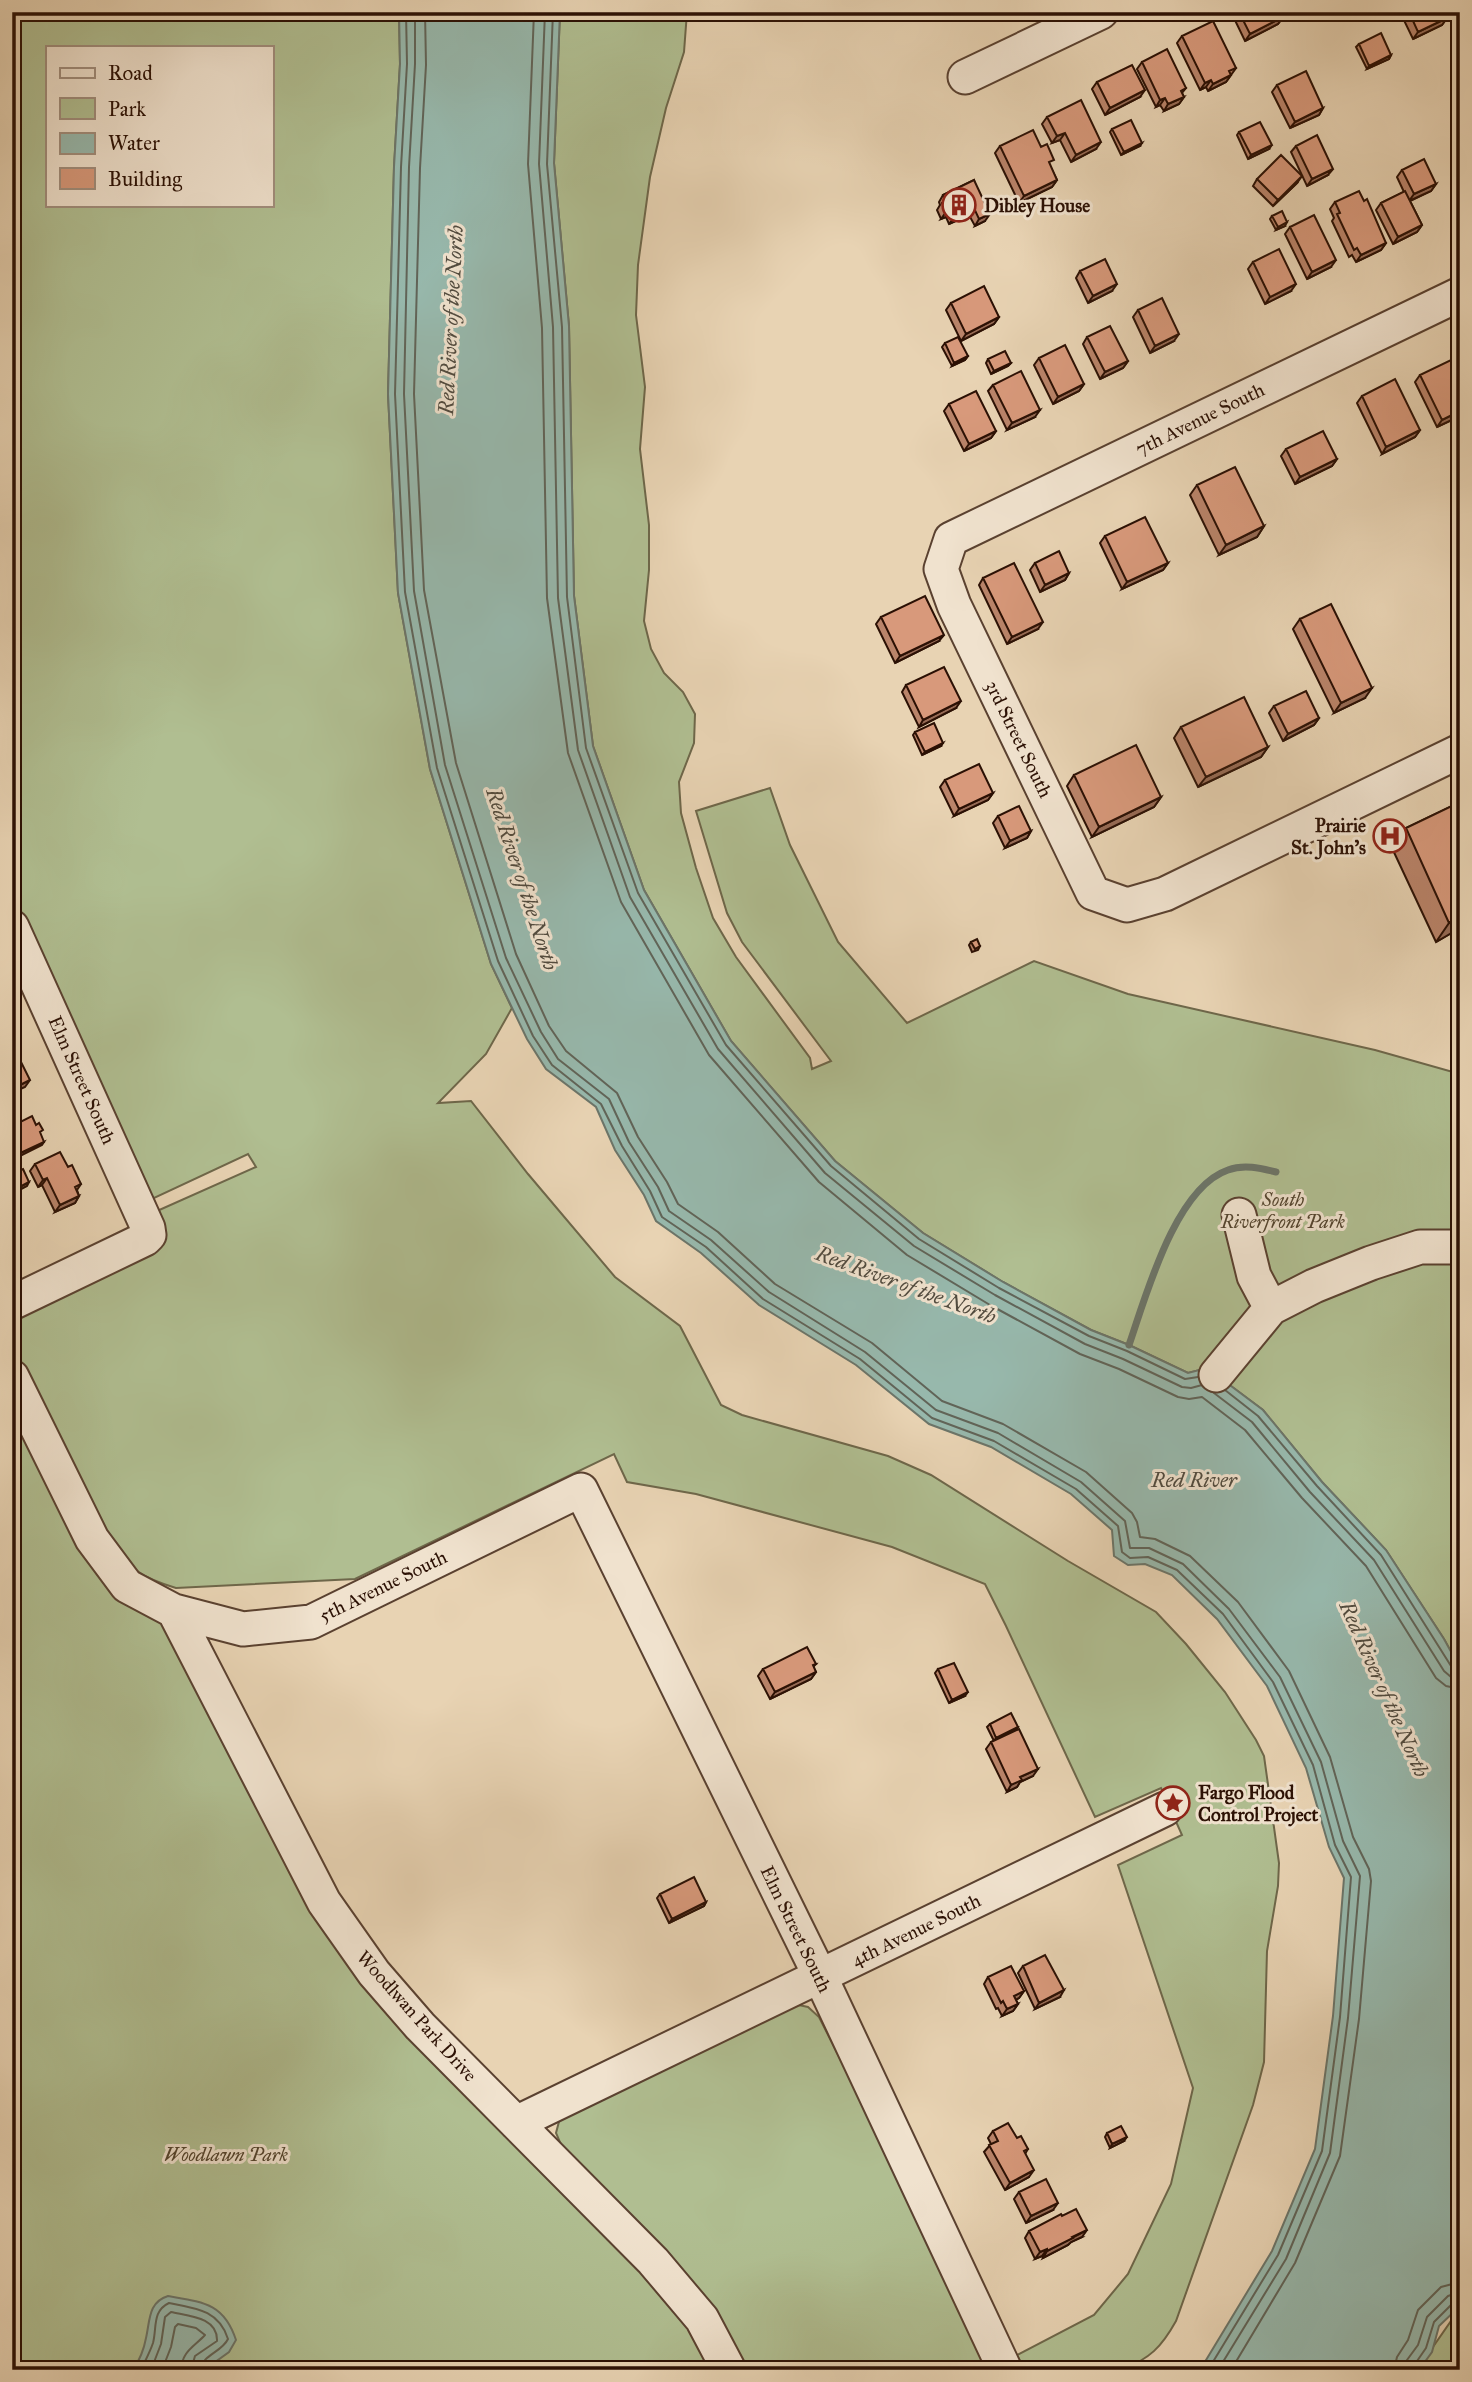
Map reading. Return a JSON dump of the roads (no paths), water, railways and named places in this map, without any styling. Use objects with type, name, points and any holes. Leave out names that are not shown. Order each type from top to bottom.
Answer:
[{"type":"street","points":[[965,77],[1101,12]]},
{"type":"street","name":"7th Avenue South","points":[[947,551],[951,539],[1460,294]]},
{"type":"street","name":"3rd Street South","points":[[947,551],[941,569],[954,605],[1093,892],[1127,905],[1175,889],[1460,751]]},
{"type":"street","name":"Elm Street South","points":[[12,927],[149,1234],[145,1239],[12,1303]]},
{"type":"street","points":[[1239,1215],[1254,1276],[1271,1308]]},
{"type":"street","points":[[1216,1375],[1271,1308],[1314,1286],[1420,1247],[1460,1247]]},
{"type":"street","name":"5th Avenue South","points":[[12,1377],[92,1539],[127,1586],[174,1611],[243,1629],[311,1622],[581,1490]]},
{"type":"street","name":"Elm Street South","points":[[581,1490],[820,1976],[1005,2370]]},
{"type":"street","name":"Woodlwan Park Drive","points":[[174,1611],[324,1902],[374,1973],[420,2026],[653,2261],[702,2319],[729,2370]]},
{"type":"street","name":"4th Avenue South","points":[[516,2123],[1165,1809]]},
{"type":"water","name":"Red River","points":[[399,12],[560,12],[554,163],[569,326],[574,596],[593,746],[644,890],[731,1041],[835,1161],[923,1233],[1003,1282],[1091,1330],[1188,1373],[1207,1368],[1263,1410],[1322,1482],[1386,1550],[1460,1668],[1460,2306],[1439,2326],[1432,2352],[1419,2370],[1200,2370],[1272,2251],[1315,2149],[1333,2016],[1344,1878],[1329,1847],[1306,1768],[1267,1686],[1217,1619],[1172,1575],[1145,1564],[1128,1565],[1114,1556],[1112,1530],[1071,1494],[991,1447],[929,1424],[856,1365],[759,1305],[701,1253],[656,1221],[644,1195],[615,1150],[596,1107],[546,1069],[527,1039],[491,964],[430,769],[398,593],[388,394],[394,167],[400,64]]},
{"type":"water","points":[[168,2296],[202,2303],[218,2311],[225,2318],[236,2340],[229,2352],[204,2370],[133,2370],[144,2346],[153,2307]]},
{"type":"waterway","points":[[1129,1345],[1165,1246],[1193,1198],[1209,1181],[1234,1168],[1258,1168],[1276,1172]]},
{"type":"place","name":"Dibley House","points":[[959,205]]},
{"type":"place","name":"Prairie St. John's","points":[[1390,836]]},
{"type":"place","name":"Fargo Flood Control Project","points":[[1173,1803]]},
{"type":"water label","name":"Red River of the North","points":[[451,320]]},
{"type":"water label","name":"Red River of the North","points":[[522,879]]},
{"type":"water label","name":"Red River of the North","points":[[906,1285]]},
{"type":"water label","name":"Red River of the North","points":[[1384,1689]]},
{"type":"park label","name":"South Riverfront Park","points":[[1283,1210]]},
{"type":"park label","name":"Woodlawn Park","points":[[226,2154]]}]
